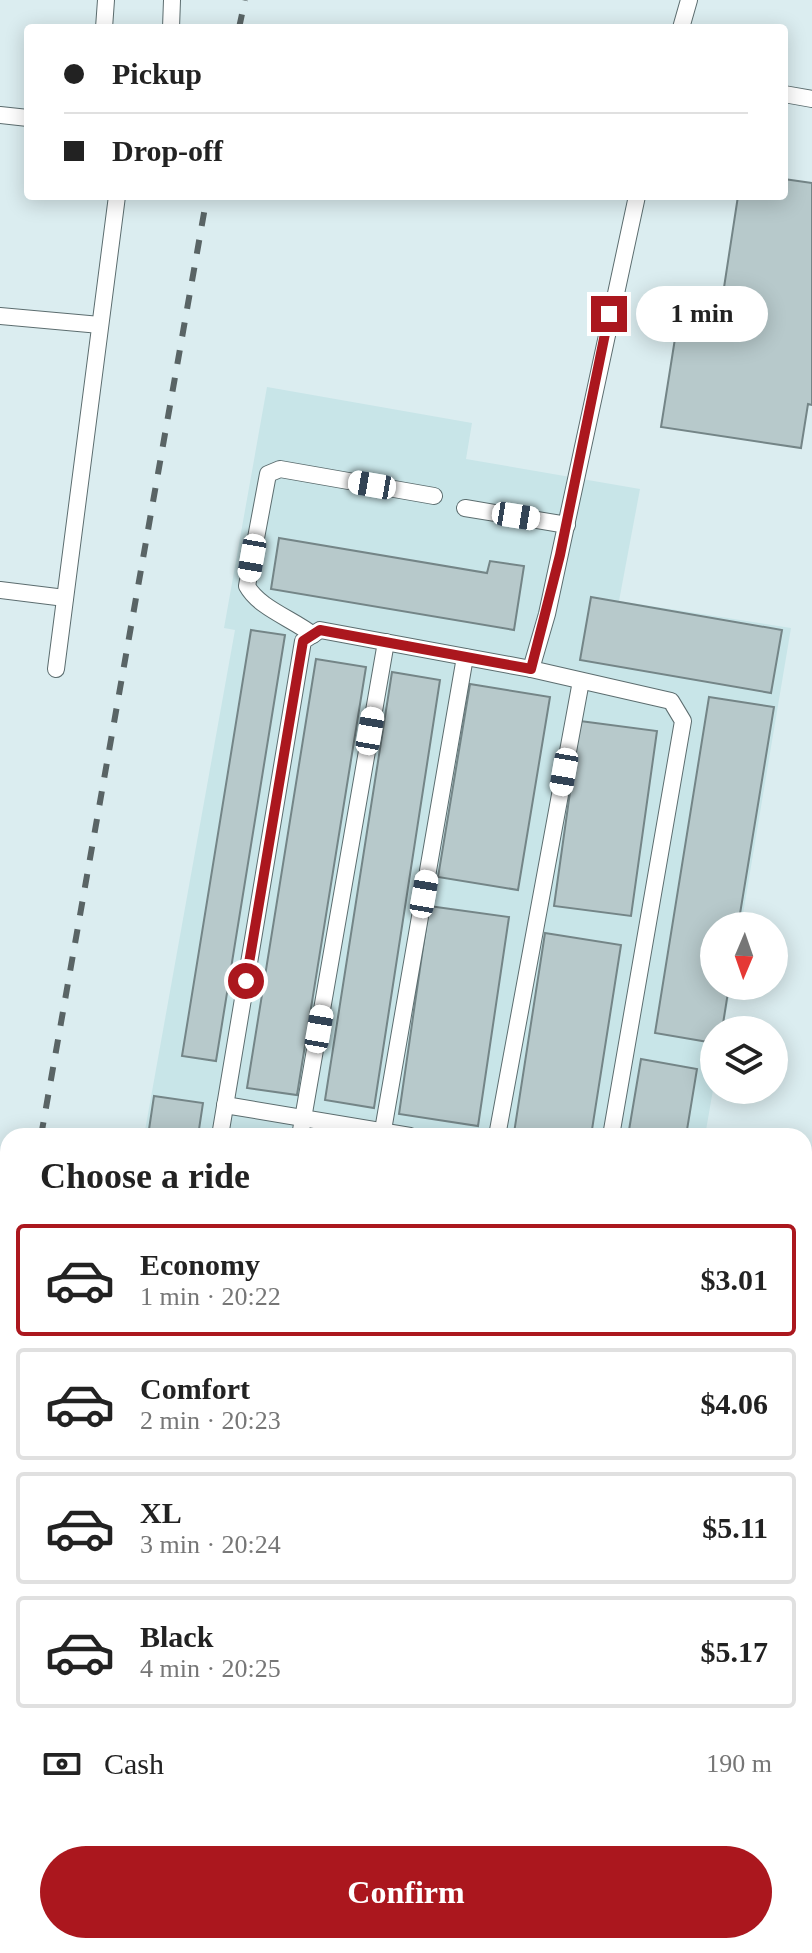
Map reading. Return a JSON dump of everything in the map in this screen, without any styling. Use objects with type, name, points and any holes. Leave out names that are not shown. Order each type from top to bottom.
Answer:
[{"type":"lane","points":[[104,24],[106,0]]},
{"type":"lane","points":[[171,24],[172,0]]},
{"type":"lane","points":[[682,24],[689,0]]},
{"type":"lane","points":[[788,95],[812,99]]},
{"type":"lane","points":[[0,115],[24,118]]},
{"type":"lane","points":[[56,669],[116,200]]},
{"type":"lane","points":[[531,669],[567,525],[636,200]]},
{"type":"lane","points":[[0,316],[100,325]]},
{"type":"lane","points":[[313,635],[295,620],[253,597],[247,586],[268,474],[280,469],[434,496]]},
{"type":"lane","points":[[465,508],[567,525]]},
{"type":"lane","points":[[0,590],[65,598]]},
{"type":"lane","points":[[221,1128],[303,641],[320,630],[531,669],[671,701],[683,721],[612,1128]]},
{"type":"lane","points":[[301,1128],[386,642]]},
{"type":"lane","points":[[383,1128],[465,657]]},
{"type":"lane","points":[[498,1128],[581,681]]},
{"type":"lane","points":[[225,1105],[352,1128]]},
{"type":"shaded area","points":[[267,387],[472,423],[466,459],[640,489],[619,601],[791,628],[743,912],[700,912],[700,1000],[728,1000],[726,1016],[700,1016],[700,1104],[711,1104],[706,1128],[145,1128],[235,630],[224,628]]},
{"type":"building","points":[[788,180],[812,183],[812,405],[808,404],[801,448],[661,427],[683,288],[723,294],[737,200],[788,200]]},
{"type":"building","points":[[279,538],[487,573],[490,561],[524,566],[514,630],[271,589]]},
{"type":"building","points":[[591,597],[782,630],[771,693],[580,660]]},
{"type":"building","points":[[251,630],[285,635],[216,1061],[182,1056]]},
{"type":"building","points":[[316,659],[366,667],[297,1095],[247,1088]]},
{"type":"building","points":[[392,672],[440,680],[374,1108],[325,1100]]},
{"type":"building","points":[[470,684],[550,697],[518,890],[438,877]]},
{"type":"building","points":[[709,697],[774,707],[740,912],[700,912],[700,1000],[727,1000],[724,1016],[700,1016],[700,1041],[655,1033]]},
{"type":"building","points":[[580,721],[657,731],[631,916],[554,906]]},
{"type":"building","points":[[429,906],[509,917],[478,1126],[399,1114]]},
{"type":"building","points":[[545,933],[621,945],[592,1128],[515,1128]]},
{"type":"building","points":[[641,1059],[697,1069],[687,1128],[629,1128]]},
{"type":"building","points":[[154,1096],[203,1103],[199,1128],[149,1128]]},
{"type":"railway","points":[[240,24],[245,0]]},
{"type":"railway","points":[[42,1128],[206,200]]},
{"type":"route","points":[[246,981],[303,641],[320,630],[531,669],[560,555],[609,314]]}]
